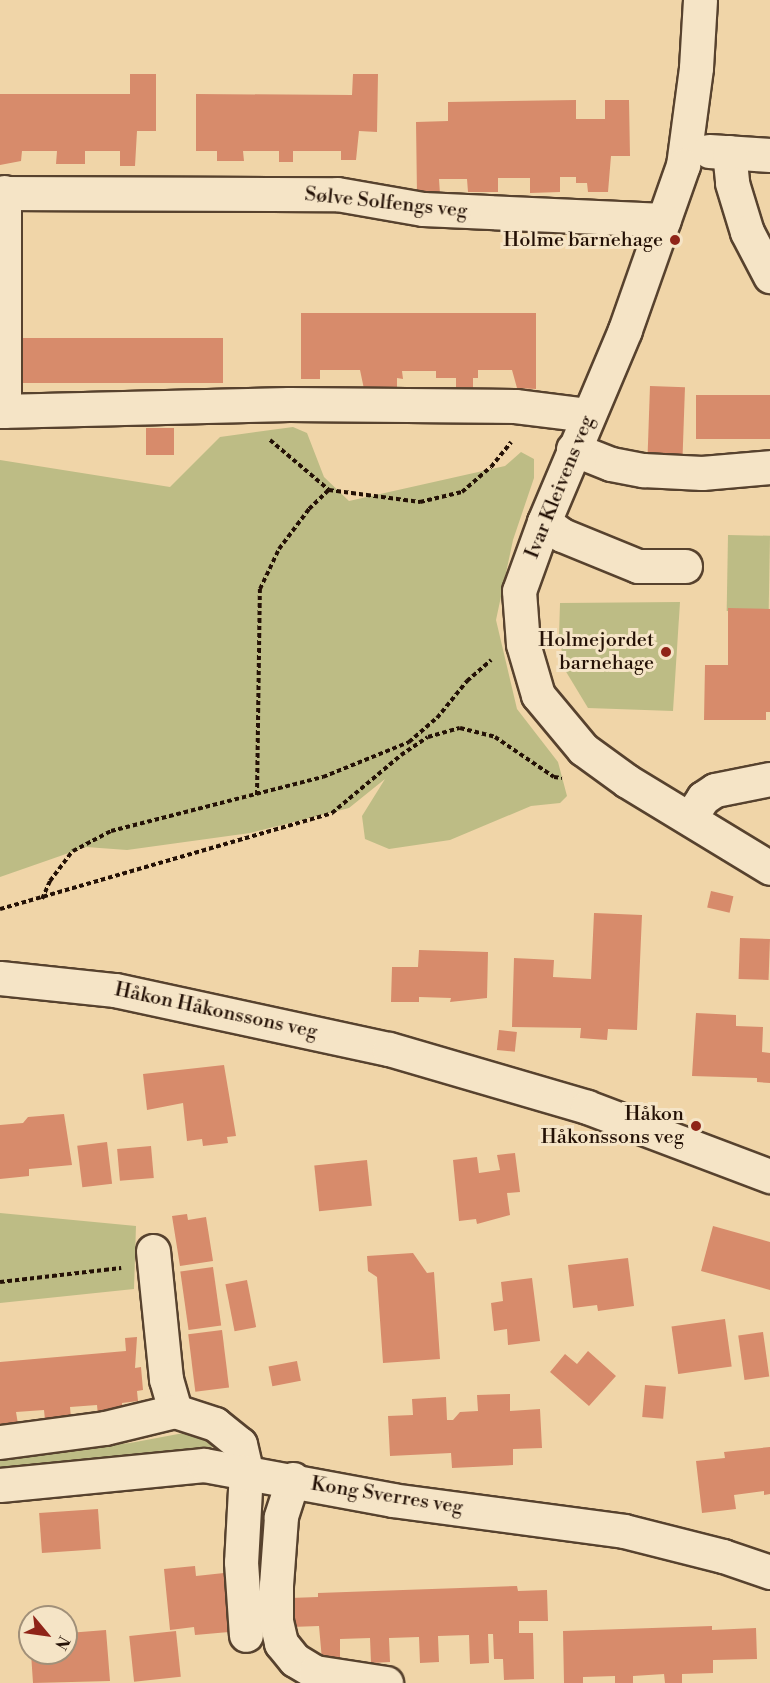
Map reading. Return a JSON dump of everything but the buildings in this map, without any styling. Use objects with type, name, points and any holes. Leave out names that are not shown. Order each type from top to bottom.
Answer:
[{"type":"street","name":"Ivar Kleivens veg","points":[[700,0],[696,68],[683,165],[625,330],[573,449],[519,591],[522,645],[538,695],[584,749],[770,868]]},
{"type":"street","points":[[683,165],[710,151],[770,155]]},
{"type":"street","points":[[729,152],[732,183],[747,232],[770,276]]},
{"type":"street","points":[[2,192],[2,411],[227,405],[533,408],[588,415]]},
{"type":"street","name":"Sølve Solfengs veg","points":[[2,192],[337,194],[423,209],[664,220]]},
{"type":"street","points":[[573,449],[611,464],[644,470],[702,473],[770,467]]},
{"type":"street","points":[[544,522],[562,535],[638,566],[685,566]]},
{"type":"street","points":[[690,818],[703,798],[716,790],[770,779]]},
{"type":"street","name":"Håkon Håkonssons veg","points":[[0,978],[115,990],[389,1049],[587,1107],[770,1176]]},
{"type":"street","points":[[154,1258],[166,1379],[175,1411]]},
{"type":"street","points":[[0,1442],[105,1428],[175,1411],[215,1424],[240,1444],[246,1471],[242,1562],[246,1635]]},
{"type":"street","name":"Kong Sverres veg","points":[[0,1485],[204,1465],[293,1479],[392,1500],[624,1531],[723,1556],[770,1572]]},
{"type":"street","points":[[293,1479],[281,1517],[276,1585],[276,1621],[282,1643],[295,1660],[315,1672],[386,1683]]},
{"type":"path","points":[[227,405],[329,490],[420,502],[462,492],[491,467],[533,408]]},
{"type":"path","points":[[257,795],[260,588],[279,549],[309,509],[329,490]]},
{"type":"path","points":[[42,899],[50,881],[73,851],[111,831],[323,777],[409,742],[437,718],[467,681],[492,658],[522,645]]},
{"type":"path","points":[[0,909],[42,899],[204,848],[285,829],[332,813],[401,754],[428,737],[460,728],[495,737],[554,777],[569,778]]},
{"type":"path","points":[[0,1282],[154,1258]]},
{"type":"shaded area","points":[[293,427],[307,433],[324,477],[349,501],[505,466],[521,452],[534,459],[534,478],[513,540],[496,620],[517,709],[558,762],[567,796],[560,803],[531,806],[450,840],[389,849],[365,839],[362,816],[385,779],[349,808],[250,833],[127,850],[86,847],[0,877],[0,460],[170,487],[220,437]]},
{"type":"shaded area","points":[[728,535],[770,536],[769,612],[727,611]]},
{"type":"shaded area","points":[[680,602],[673,711],[588,708],[565,670],[559,635],[560,603]]},
{"type":"shaded area","points":[[0,1213],[136,1226],[134,1289],[0,1303]]},
{"type":"shaded area","points":[[189,1432],[208,1435],[213,1444],[210,1451],[0,1473],[0,1457],[130,1443]]},
{"type":"place","name":"Holme barnehage","points":[[675,240]]},
{"type":"place","name":"Holmejordet barnehage","points":[[666,652]]},
{"type":"place","name":"Håkon Håkonssons veg","points":[[696,1126]]}]
